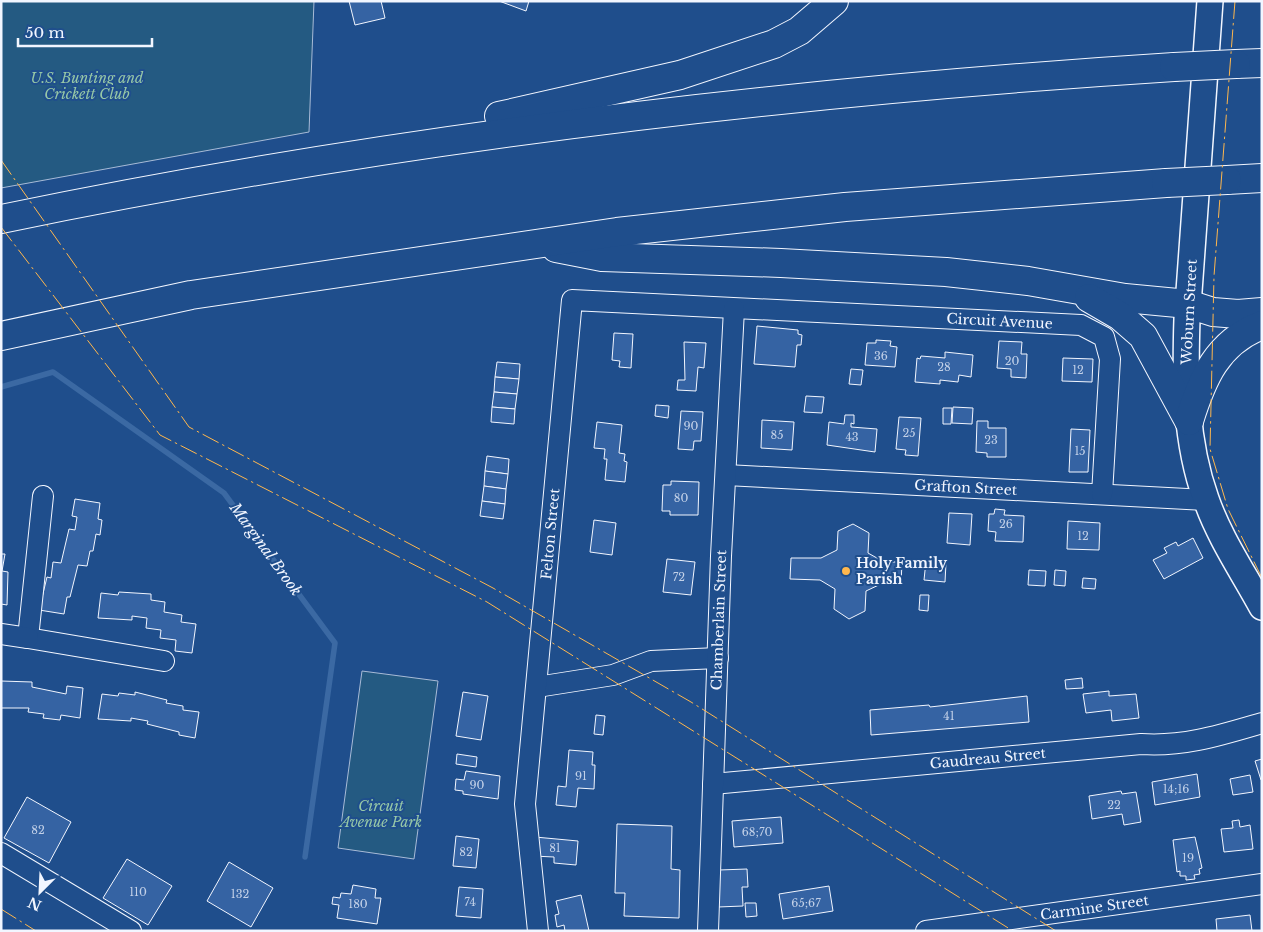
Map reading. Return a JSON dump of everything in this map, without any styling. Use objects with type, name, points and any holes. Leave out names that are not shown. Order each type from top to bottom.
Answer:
[{"type":"highway","points":[[295,163],[680,75],[774,44],[799,31],[834,1]]},
{"type":"highway","points":[[1,220],[165,186],[295,163],[554,124],[817,94],[1174,67],[1249,64]]},
{"type":"highway","points":[[1,336],[191,295],[342,271],[538,245],[617,232],[844,207],[1166,183],[1262,178]]},
{"type":"highway","points":[[538,245],[602,257],[752,262],[946,272],[1125,298],[1188,304],[1221,312],[1238,314],[1262,312]]},
{"type":"highway","points":[[1056,287],[1095,300],[1120,316],[1143,336],[1189,421]]},
{"type":"highway","points":[[1189,421],[1208,371],[1225,346],[1262,325]]},
{"type":"main road","name":"Woburn Street","points":[[1210,1],[1188,304],[1185,364],[1189,421],[1196,463],[1206,500],[1262,607]]},
{"type":"street","name":"Felton Street","points":[[538,931],[525,804],[572,300],[734,309]]},
{"type":"street","name":"Chamberlain Street","points":[[708,931],[734,309]]},
{"type":"street","name":"Circuit Avenue","points":[[734,309],[1081,325],[1104,337],[1110,360],[1102,494]]},
{"type":"street","name":"Grafton Street","points":[[726,475],[1206,500]]},
{"type":"street","points":[[28,638],[42,496]]},
{"type":"street","points":[[1,634],[164,660]]},
{"type":"street","points":[[536,686],[613,675],[651,660],[718,658]]},
{"type":"street","name":"Gaudreau Street","points":[[713,784],[1141,744],[1167,746],[1206,739],[1262,723]]},
{"type":"street","points":[[1,854],[131,931]]},
{"type":"street","name":"Carmine Street","points":[[926,931],[1262,884]]},
{"type":"green space","name":"U.S. Bunting and Crickett Club","points":[[1,1],[314,1],[309,132],[1,188]]},
{"type":"green space","name":"Circuit Avenue Park","points":[[362,671],[438,681],[414,859],[338,848]]},
{"type":"building","points":[[349,1],[381,1],[385,18],[355,25]]},
{"type":"building","points":[[499,1],[529,1],[526,11]]},
{"type":"building","points":[[757,326],[798,330],[798,334],[802,335],[801,345],[797,345],[795,367],[754,364]]},
{"type":"building","points":[[614,333],[633,334],[631,368],[619,367],[620,361],[612,360]]},
{"type":"building","points":[[876,340],[891,341],[890,346],[897,347],[895,367],[865,365],[867,343],[876,343]]},
{"type":"building","points":[[999,341],[1022,342],[1021,354],[1027,354],[1026,378],[1011,377],[1011,369],[997,368]]},
{"type":"building","points":[[684,342],[706,343],[704,368],[698,367],[696,391],[677,390],[678,380],[685,380]]},
{"type":"building","points":[[945,352],[973,355],[971,377],[959,375],[958,382],[940,380],[940,384],[915,382],[917,358],[920,359],[921,356],[945,358]]},
{"type":"building","points":[[1063,358],[1093,359],[1092,382],[1062,381]]},
{"type":"building","points":[[497,362],[520,364],[519,379],[495,377]]},
{"type":"building","points":[[851,369],[863,370],[861,385],[849,384]]},
{"type":"building","points":[[495,377],[519,379],[517,394],[494,392]]},
{"type":"building","points":[[494,392],[517,394],[515,409],[492,407]]},
{"type":"building","points":[[806,396],[824,397],[822,413],[804,412]]},
{"type":"building","points":[[656,405],[669,406],[668,418],[655,416]]},
{"type":"building","points":[[492,407],[515,409],[514,424],[491,422]]},
{"type":"building","points":[[953,407],[973,408],[972,424],[952,423]]},
{"type":"building","points":[[943,408],[952,408],[951,424],[943,424]]},
{"type":"building","points":[[681,411],[703,412],[701,441],[694,441],[693,450],[678,449]]},
{"type":"building","points":[[845,415],[854,415],[854,424],[851,423],[851,427],[877,429],[875,452],[827,445],[829,422],[844,424]]},
{"type":"building","points":[[899,417],[921,418],[918,456],[905,455],[906,450],[896,449]]},
{"type":"building","points":[[762,420],[794,422],[792,450],[761,448]]},
{"type":"building","points":[[977,421],[988,421],[988,428],[1006,428],[1006,457],[987,457],[987,453],[976,452]]},
{"type":"building","points":[[597,422],[622,425],[619,453],[625,454],[624,461],[627,462],[625,482],[605,480],[607,459],[604,459],[605,449],[594,448]]},
{"type":"building","points":[[1071,429],[1090,430],[1088,472],[1069,472]]},
{"type":"building","points":[[487,456],[509,459],[508,474],[485,471]]},
{"type":"building","points":[[485,471],[508,474],[506,489],[484,486]]},
{"type":"building","points":[[671,481],[699,482],[698,515],[670,515],[670,511],[662,511],[663,485],[671,485]]},
{"type":"building","points":[[484,486],[506,489],[505,504],[482,501]]},
{"type":"building","points":[[75,499],[100,503],[98,519],[102,520],[100,535],[96,534],[93,551],[90,551],[87,566],[78,565],[70,597],[67,597],[64,614],[39,610],[47,577],[51,578],[53,562],[61,563],[69,529],[75,530],[77,517],[72,516]]},
{"type":"building","points":[[482,501],[505,504],[503,519],[480,516]]},
{"type":"building","points":[[995,509],[1005,510],[1004,515],[1024,516],[1023,542],[995,541],[996,532],[988,531],[989,514],[994,514]]},
{"type":"building","points":[[949,513],[972,514],[970,545],[947,543]]},
{"type":"building","points":[[594,520],[616,523],[612,555],[590,552]]},
{"type":"building","points":[[1068,521],[1100,523],[1099,550],[1067,549]]},
{"type":"building","name":"Holy Family Parish","points":[[853,524],[869,533],[868,553],[884,562],[902,562],[901,584],[883,583],[866,591],[865,611],[849,619],[834,609],[835,589],[820,580],[790,579],[791,558],[821,558],[837,550],[838,531]]},
{"type":"building","points":[[1193,538],[1203,558],[1164,579],[1153,560],[1167,553],[1164,548],[1176,542],[1178,546]]},
{"type":"building","points":[[1,554],[5,554],[2,571],[8,572],[7,605],[1,604]]},
{"type":"building","points":[[667,559],[695,562],[691,595],[663,592]]},
{"type":"building","points":[[926,561],[946,563],[945,582],[924,580]]},
{"type":"building","points":[[1029,570],[1046,571],[1045,586],[1028,585]]},
{"type":"building","points":[[1055,570],[1066,571],[1065,586],[1054,585]]},
{"type":"building","points":[[1083,578],[1096,579],[1095,589],[1082,588]]},
{"type":"building","points":[[119,592],[151,594],[151,600],[165,602],[164,612],[182,615],[181,622],[196,624],[192,653],[175,651],[176,640],[160,638],[161,630],[146,628],[147,618],[132,616],[132,620],[98,618],[101,593],[118,595]]},
{"type":"building","points":[[920,595],[929,595],[928,611],[919,610]]},
{"type":"building","points":[[1082,678],[1083,688],[1066,689],[1065,680]]},
{"type":"building","points":[[1,681],[32,682],[32,687],[66,694],[67,686],[83,688],[80,718],[61,715],[60,720],[43,718],[44,714],[28,712],[29,708],[1,708]]},
{"type":"building","points":[[1109,691],[1109,696],[1136,694],[1139,718],[1112,721],[1111,710],[1086,713],[1083,694]]},
{"type":"building","points":[[135,692],[167,700],[166,703],[183,706],[183,710],[199,712],[195,738],[179,735],[179,732],[147,724],[148,721],[131,718],[131,721],[98,719],[102,694],[118,696],[119,693],[135,695]]},
{"type":"building","points":[[463,692],[488,696],[481,740],[456,736]]},
{"type":"building","points":[[1027,696],[1029,722],[871,735],[870,710],[929,705],[930,707]]},
{"type":"building","points":[[596,715],[605,716],[603,735],[594,734]]},
{"type":"building","points":[[569,750],[593,752],[592,765],[595,765],[594,789],[578,788],[576,807],[556,805],[558,786],[566,787]]},
{"type":"building","points":[[457,754],[477,757],[476,767],[456,764]]},
{"type":"building","points":[[1262,759],[1262,780],[1261,780],[1255,761]]},
{"type":"building","points":[[466,771],[500,776],[498,799],[463,794],[463,791],[455,790],[456,779],[464,780]]},
{"type":"building","points":[[1197,774],[1200,797],[1155,805],[1152,782]]},
{"type":"building","points":[[1250,775],[1253,792],[1233,795],[1230,779]]},
{"type":"building","points":[[1121,791],[1122,794],[1136,792],[1141,822],[1124,825],[1122,814],[1092,819],[1089,796]]},
{"type":"building","points":[[27,797],[71,822],[49,863],[4,838]]},
{"type":"building","points":[[781,817],[783,843],[734,847],[732,821]]},
{"type":"building","points":[[1239,820],[1240,827],[1250,825],[1253,849],[1224,852],[1221,829],[1233,828],[1232,821]]},
{"type":"building","points":[[617,824],[672,826],[671,869],[680,870],[679,918],[624,916],[625,893],[615,893]]},
{"type":"building","points":[[456,836],[479,839],[476,868],[453,866]]},
{"type":"building","points":[[535,837],[578,841],[576,865],[554,863],[554,857],[533,856]]},
{"type":"building","points":[[1195,837],[1202,868],[1199,869],[1200,874],[1194,875],[1195,879],[1186,880],[1186,876],[1180,876],[1180,871],[1177,872],[1173,840]]},
{"type":"building","points":[[127,859],[172,886],[148,925],[103,898]]},
{"type":"building","points":[[229,862],[273,888],[251,927],[207,901]]},
{"type":"building","points":[[747,869],[748,887],[742,887],[743,906],[718,907],[719,870]]},
{"type":"building","points":[[353,885],[376,889],[375,898],[381,898],[377,924],[337,918],[339,905],[332,904],[333,897],[340,898],[341,893],[351,894]]},
{"type":"building","points":[[829,886],[833,911],[783,919],[779,894]]},
{"type":"building","points":[[459,887],[483,889],[481,918],[456,916]]},
{"type":"building","points":[[581,895],[589,931],[565,931],[564,925],[557,927],[555,915],[559,914],[556,901]]},
{"type":"building","points":[[745,903],[756,903],[757,916],[746,917]]},
{"type":"building","points":[[1250,915],[1252,931],[1217,931],[1216,919]]},
{"type":"waterway","name":"Marginal Brook","points":[[1,387],[53,372],[224,493],[335,643],[305,857]]},
{"type":"power","points":[[1235,1],[1214,276],[1210,449],[1228,509],[1262,578]]},
{"type":"power","points":[[1,160],[189,427],[493,588],[691,702],[1056,931]]},
{"type":"power","points":[[1,227],[160,435],[487,602],[1013,931]]},
{"type":"power","points":[[1,909],[36,931]]},
{"type":"place","name":"Holy Family Parish","points":[[846,571]]}]
